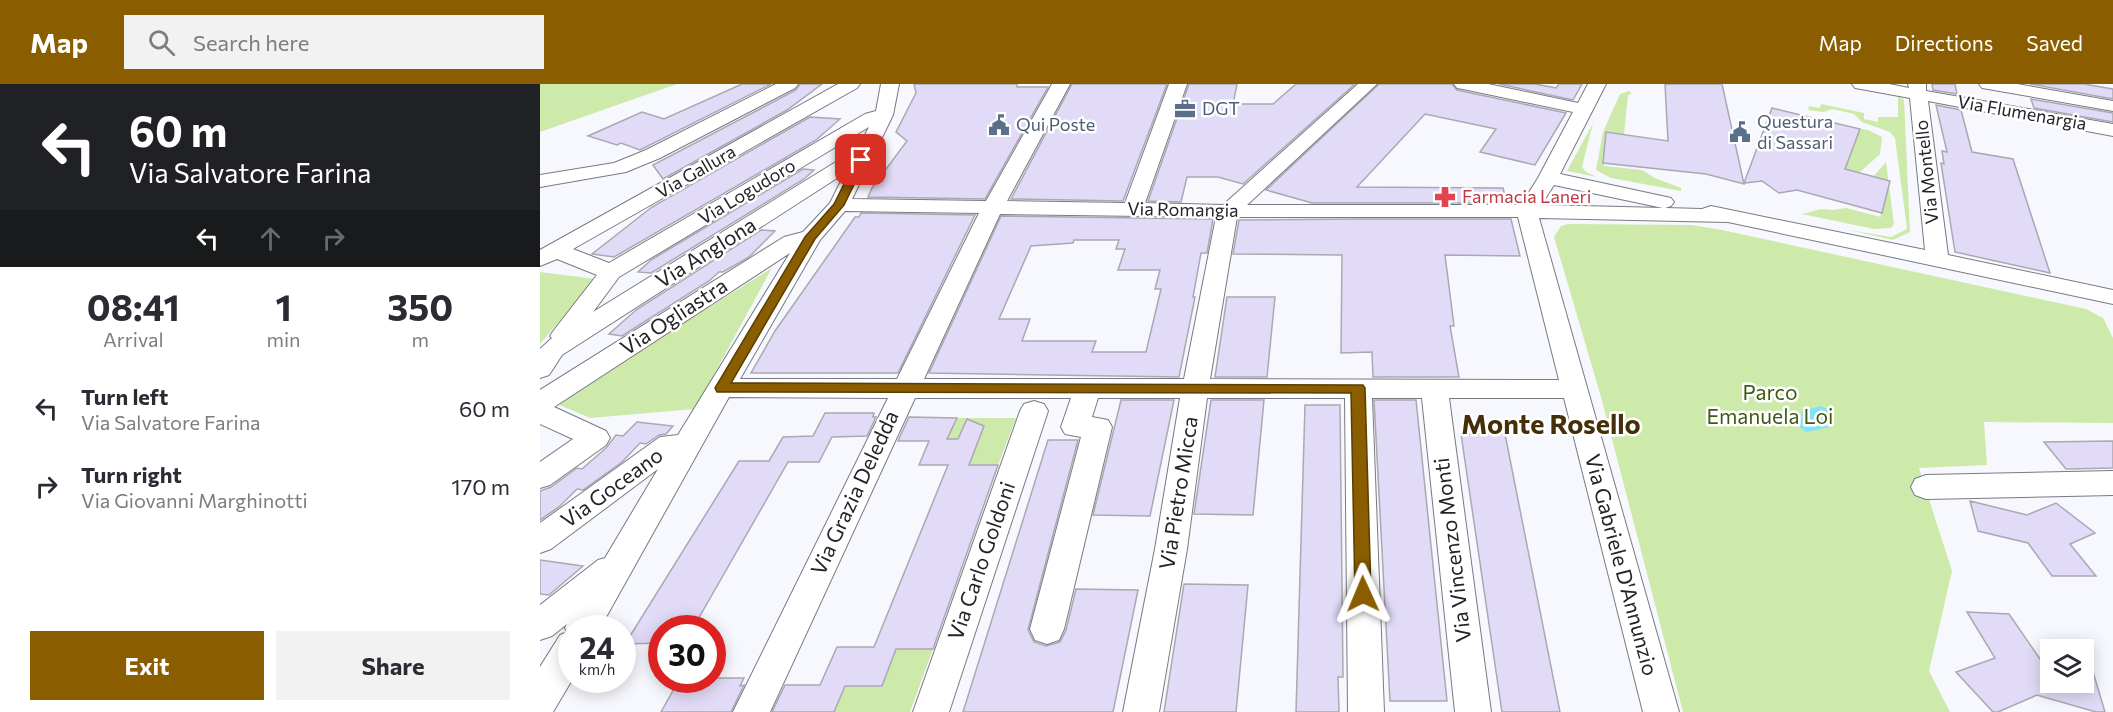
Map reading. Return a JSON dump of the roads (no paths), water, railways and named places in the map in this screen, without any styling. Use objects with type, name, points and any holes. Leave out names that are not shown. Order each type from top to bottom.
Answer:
[{"type":"street","points":[[540,181],[618,168],[653,154],[789,84]]},
{"type":"street","name":"Via Gallura","points":[[549,255],[851,84]]},
{"type":"street","points":[[590,615],[686,446],[811,237],[839,205],[884,115],[890,84]]},
{"type":"street","name":"Via Grazia Deledda","points":[[751,712],[993,207],[1061,84]]},
{"type":"street","points":[[1133,209],[1178,84]]},
{"type":"street","points":[[1228,211],[1368,84]]},
{"type":"street","points":[[1463,84],[1582,109]]},
{"type":"street","points":[[1527,211],[1548,178],[1597,84]]},
{"type":"street","name":"Via Flumenargia","points":[[1861,84],[1918,89],[2113,130]]},
{"type":"street","points":[[1989,84],[2113,106]]},
{"type":"street","name":"Via Montello","points":[[1918,89],[1937,260]]},
{"type":"street","name":"Via Logudoro","points":[[611,272],[872,118],[884,115]]},
{"type":"street","name":"Via Anglona","points":[[547,359],[846,164],[861,160]]},
{"type":"street","points":[[1548,178],[1730,207],[1937,260],[2113,297]]},
{"type":"street","name":"Via Romangia","points":[[839,205],[1228,211],[1527,211],[1730,207]]},
{"type":"street","name":"Via Pietro Micca","points":[[1141,712],[1171,549],[1195,389],[1228,211]]},
{"type":"street","name":"Via Gabriele D'Annunzio","points":[[1527,211],[1661,712]]},
{"type":"street","name":"Via Ogliastra","points":[[540,403],[792,242],[811,237]]},
{"type":"street","points":[[549,255],[611,272]]},
{"type":"street","name":"Via Anglona","points":[[547,359],[611,272]]},
{"type":"street","points":[[722,388],[1573,389]]},
{"type":"street","points":[[1047,629],[1098,427],[1075,427],[1088,388]]},
{"type":"street","points":[[1358,388],[1366,712]]},
{"type":"street","name":"Via Vincenzo Monti","points":[[1434,388],[1473,712]]},
{"type":"street","name":"Via Carlo Goldoni","points":[[931,712],[1034,411]]},
{"type":"street","points":[[540,412],[596,438],[540,477]]},
{"type":"street","name":"Via Goceano","points":[[540,540],[670,445],[686,446]]},
{"type":"street","points":[[1926,487],[2113,483]]},
{"type":"street","points":[[540,625],[622,560]]},
{"type":"street","points":[[540,700],[558,670]]},
{"type":"water","points":[[1821,406],[1832,412],[1829,427],[1807,432],[1800,428],[1802,411]]},
{"type":"place","name":"DGT","points":[[1185,109]]},
{"type":"place","name":"Qui Poste","points":[[999,125]]},
{"type":"place","name":"Questura di Sassari","points":[[1740,132]]},
{"type":"place","name":"Farmacia Laneri","points":[[1445,197]]},
{"type":"district","name":"Monte Rosello","points":[[1551,425]]},
{"type":"park label","name":"Parco Emanuela Loi","points":[[1770,405]]}]
